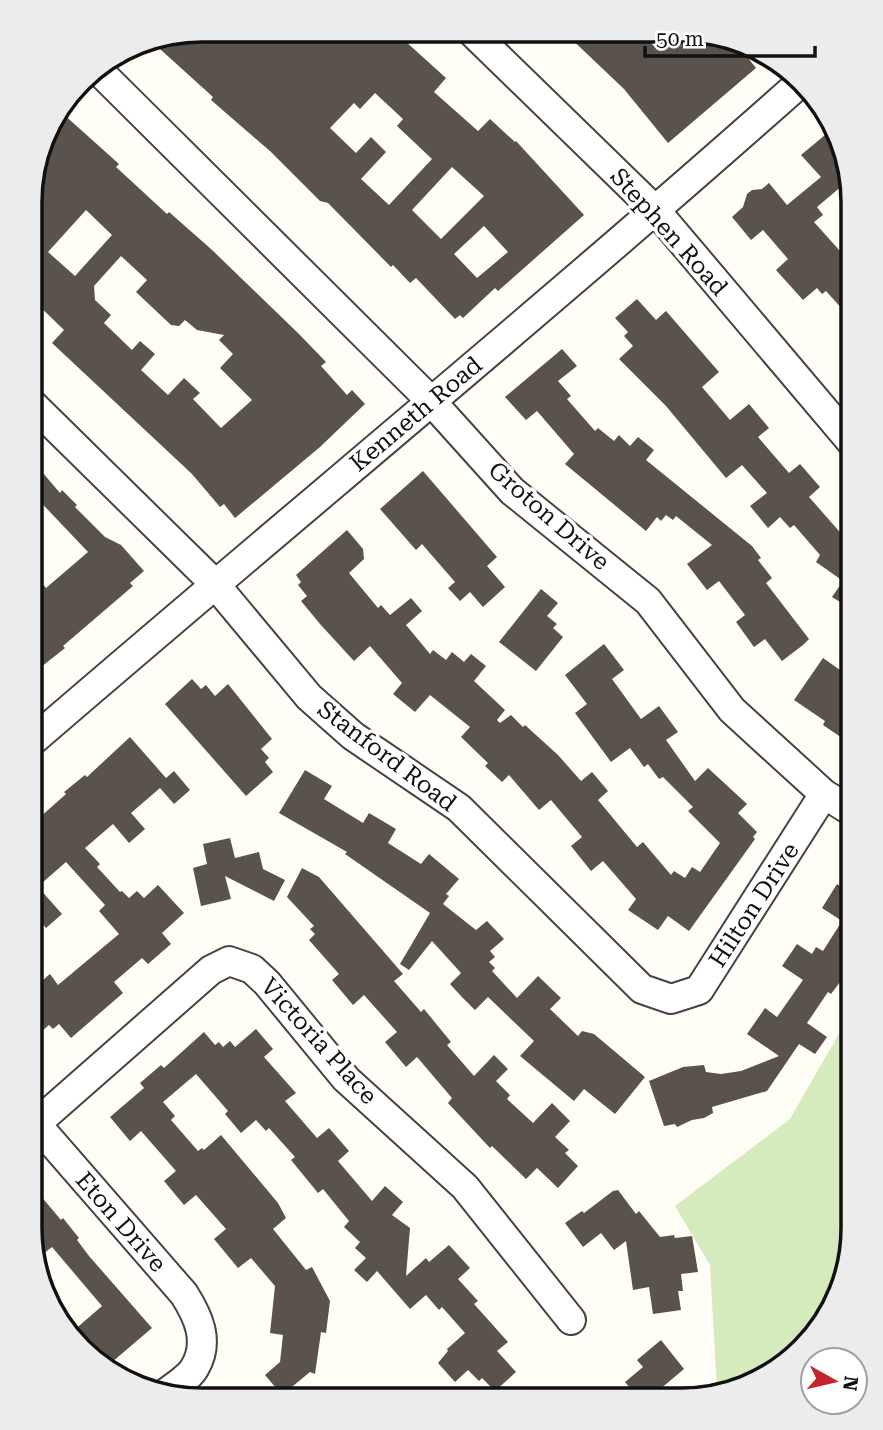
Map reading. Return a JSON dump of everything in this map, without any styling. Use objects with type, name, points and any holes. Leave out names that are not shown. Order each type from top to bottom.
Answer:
[{"type":"street","name":"Stephen Road","points":[[481,42],[656,211],[841,430]]},
{"type":"street","name":"Groton Drive","points":[[104,76],[431,401],[512,491],[648,601],[732,710],[824,794],[841,805]]},
{"type":"street","name":"Kenneth Road","points":[[42,733],[214,583],[656,211],[794,89]]},
{"type":"street","name":"Stanford Road","points":[[42,415],[214,583],[309,697],[353,736],[459,808],[642,989],[671,999]]},
{"type":"street","name":"Hilton Drive","points":[[671,999],[699,990],[824,794]]},
{"type":"street","name":"Victoria Place","points":[[42,1115],[211,970],[229,961],[252,969],[267,983],[346,1079],[465,1187],[571,1320]]},
{"type":"street","name":"Eton Drive","points":[[42,1135],[184,1294],[197,1315],[203,1332],[195,1368],[174,1386]]},
{"type":"green space","points":[[841,1030],[841,1239],[833,1280],[820,1308],[794,1341],[761,1367],[723,1383],[717,1384],[710,1265],[675,1206],[790,1119]]},
{"type":"building","points":[[191,42],[406,42],[446,78],[434,92],[478,131],[490,119],[516,141],[584,215],[498,291],[495,288],[463,318],[460,315],[455,319],[416,278],[410,283],[393,265],[391,267],[328,203],[320,201],[270,151],[211,100],[213,97],[159,48]],"holes":[[[375,93],[403,119],[397,126],[432,159],[389,205],[361,179],[386,152],[371,137],[356,153],[330,128],[354,103],[360,109]],[[452,167],[484,196],[441,239],[412,210]],[[484,226],[508,252],[477,278],[454,254]]]},
{"type":"building","points":[[575,42],[650,42],[658,50],[667,42],[702,43],[742,54],[756,68],[668,143],[624,89]]},
{"type":"building","points":[[66,117],[119,164],[116,167],[167,214],[169,212],[211,249],[299,334],[326,362],[321,366],[347,395],[352,390],[365,404],[320,447],[235,518],[224,504],[220,507],[192,474],[52,343],[64,330],[42,309],[42,202],[47,160]],"holes":[[[86,210],[112,235],[75,276],[48,252]],[[121,256],[147,280],[136,292],[171,325],[179,326],[185,320],[197,330],[224,335],[219,340],[233,354],[220,368],[252,400],[221,428],[193,399],[200,393],[184,378],[168,395],[141,370],[155,354],[140,341],[132,350],[104,323],[111,315],[95,300],[94,286]]]},
{"type":"building","points":[[825,135],[836,160],[840,187],[817,207],[823,215],[814,222],[841,250],[841,308],[826,291],[822,294],[817,288],[803,300],[776,270],[788,259],[763,230],[751,240],[732,217],[743,207],[747,194],[752,190],[762,189],[769,183],[787,205],[821,177],[801,155]]},
{"type":"building","points":[[637,299],[656,320],[666,311],[719,372],[702,387],[730,420],[749,404],[769,428],[758,437],[789,473],[800,464],[820,487],[809,497],[841,533],[841,580],[816,562],[820,555],[794,525],[790,528],[780,517],[768,528],[750,506],[767,493],[742,465],[726,478],[666,406],[619,359],[633,346],[624,336],[628,332],[615,318]]},
{"type":"building","points":[[562,349],[577,366],[558,381],[571,396],[567,399],[595,431],[598,428],[614,441],[619,435],[630,446],[638,437],[654,450],[646,460],[752,546],[761,558],[758,560],[772,578],[766,583],[809,639],[782,661],[765,639],[754,647],[736,622],[745,615],[719,581],[707,590],[687,564],[712,545],[676,516],[673,520],[666,515],[661,521],[657,517],[646,531],[565,464],[574,454],[537,411],[526,420],[505,397]]},
{"type":"building","points":[[423,471],[497,557],[487,566],[505,587],[483,607],[470,592],[460,601],[448,588],[455,582],[422,544],[416,550],[380,509]]},
{"type":"building","points":[[42,472],[60,493],[62,490],[77,505],[75,507],[105,537],[121,545],[144,571],[130,583],[133,586],[42,666],[42,583],[46,588],[88,552],[42,504]]},
{"type":"building","points":[[347,530],[363,549],[364,559],[349,573],[378,608],[381,605],[390,615],[411,598],[422,611],[406,625],[430,654],[433,650],[446,660],[452,652],[464,662],[471,654],[486,666],[474,681],[505,710],[497,720],[500,723],[511,715],[523,727],[525,725],[558,755],[581,781],[592,772],[608,791],[598,800],[637,847],[643,842],[671,875],[674,871],[685,878],[692,867],[700,872],[720,843],[688,811],[693,807],[663,777],[659,779],[648,764],[644,767],[630,748],[611,762],[575,713],[587,704],[565,675],[604,644],[624,670],[612,679],[641,719],[659,706],[678,732],[666,740],[695,781],[708,768],[747,804],[738,813],[757,832],[753,837],[755,839],[689,931],[668,916],[658,930],[628,910],[636,899],[603,861],[591,871],[571,846],[582,837],[551,800],[539,810],[509,775],[502,782],[485,766],[488,763],[461,737],[470,727],[430,695],[415,712],[393,694],[402,683],[370,646],[354,661],[320,624],[301,601],[307,596],[298,585],[301,582],[296,575]]},
{"type":"building","points":[[841,584],[841,603],[832,597]]},
{"type":"building","points":[[541,589],[558,603],[547,616],[557,624],[553,628],[563,637],[536,671],[499,642]]},
{"type":"building","points":[[823,658],[841,671],[841,737],[823,725],[825,721],[794,700]]},
{"type":"building","points":[[192,679],[201,689],[206,685],[215,696],[228,684],[272,739],[261,749],[269,758],[265,762],[273,772],[246,796],[165,704]]},
{"type":"building","points":[[130,737],[166,778],[174,771],[190,790],[174,804],[160,788],[131,813],[145,829],[129,843],[113,824],[85,848],[100,864],[97,867],[129,898],[137,891],[144,898],[158,885],[184,913],[162,933],[171,944],[148,964],[142,958],[114,982],[123,993],[71,1038],[59,1024],[53,1029],[49,1025],[42,1031],[42,981],[50,974],[58,985],[119,934],[99,911],[105,905],[66,862],[42,883],[42,815],[66,794],[64,792],[85,775],[87,777]]},
{"type":"building","points":[[305,770],[332,786],[324,799],[363,823],[369,813],[396,829],[388,843],[421,864],[429,854],[459,879],[446,894],[449,896],[443,904],[476,930],[487,921],[504,939],[490,951],[495,957],[489,962],[495,968],[492,971],[517,998],[538,976],[561,998],[550,1009],[578,1036],[582,1031],[594,1034],[645,1077],[615,1114],[584,1089],[574,1101],[520,1056],[534,1041],[488,997],[475,1010],[450,984],[461,973],[432,941],[409,970],[400,964],[430,913],[345,854],[347,852],[279,813]]},
{"type":"building","points":[[230,838],[235,858],[259,852],[263,869],[285,880],[274,901],[225,876],[231,899],[201,906],[193,868],[207,864],[203,844]]},
{"type":"building","points":[[302,868],[319,877],[403,974],[394,981],[421,1012],[424,1009],[451,1042],[447,1045],[474,1076],[494,1055],[508,1069],[496,1081],[510,1095],[507,1099],[533,1123],[552,1103],[570,1121],[555,1137],[569,1150],[565,1153],[578,1166],[558,1188],[537,1168],[526,1179],[492,1146],[490,1148],[448,1103],[452,1098],[417,1057],[406,1067],[385,1042],[397,1032],[364,995],[353,1005],[332,980],[339,974],[309,940],[315,934],[310,929],[314,926],[287,897]]},
{"type":"building","points":[[837,884],[841,887],[841,920],[822,908]]},
{"type":"building","points":[[42,892],[62,914],[46,928],[42,923]]},
{"type":"building","points":[[841,923],[841,981],[831,994],[828,992],[807,1023],[827,1037],[815,1054],[799,1044],[767,1091],[712,1107],[713,1113],[704,1118],[677,1127],[675,1124],[664,1126],[649,1081],[683,1067],[704,1065],[706,1072],[721,1074],[741,1071],[779,1056],[747,1034],[765,1008],[777,1017],[803,980],[782,966],[797,944],[812,954],[816,947],[823,951]]},
{"type":"building","points":[[256,1029],[273,1049],[264,1057],[296,1093],[285,1101],[317,1138],[329,1128],[349,1151],[338,1161],[372,1201],[385,1186],[403,1202],[392,1215],[410,1228],[406,1276],[426,1258],[429,1262],[449,1245],[470,1268],[458,1279],[478,1301],[474,1304],[508,1342],[497,1351],[516,1372],[498,1388],[492,1388],[482,1378],[479,1381],[468,1370],[455,1382],[438,1363],[447,1349],[465,1333],[442,1307],[439,1310],[426,1295],[410,1309],[377,1271],[367,1282],[354,1270],[366,1258],[355,1248],[360,1242],[344,1227],[349,1221],[323,1189],[318,1193],[291,1160],[295,1157],[269,1128],[266,1131],[256,1120],[241,1133],[225,1114],[228,1111],[196,1074],[163,1102],[175,1116],[171,1120],[198,1151],[202,1148],[204,1150],[221,1135],[278,1203],[286,1218],[273,1229],[306,1270],[312,1267],[330,1301],[326,1333],[321,1332],[315,1374],[310,1372],[291,1388],[276,1388],[265,1375],[280,1362],[283,1335],[270,1333],[275,1286],[251,1258],[238,1268],[214,1239],[226,1229],[196,1195],[184,1205],[164,1181],[176,1171],[141,1131],[130,1141],[110,1117],[144,1088],[140,1083],[161,1065],[164,1068],[204,1032],[215,1045],[219,1042],[223,1047],[230,1041],[235,1047]]},
{"type":"building","points":[[618,1190],[636,1214],[639,1211],[660,1237],[692,1236],[698,1272],[681,1274],[683,1291],[678,1291],[681,1310],[653,1314],[649,1287],[633,1290],[626,1241],[614,1250],[601,1233],[583,1247],[565,1223]]},
{"type":"building","points":[[42,1197],[61,1220],[63,1218],[89,1256],[152,1328],[113,1361],[77,1328],[102,1306],[52,1247],[44,1253]]},
{"type":"building","points":[[661,1340],[684,1369],[661,1388],[630,1388],[625,1382],[643,1367],[637,1360]]}]
